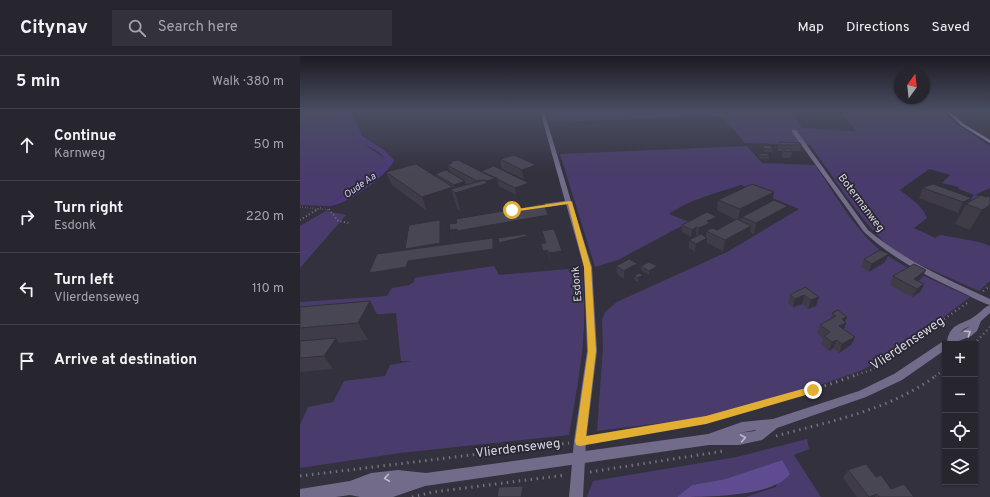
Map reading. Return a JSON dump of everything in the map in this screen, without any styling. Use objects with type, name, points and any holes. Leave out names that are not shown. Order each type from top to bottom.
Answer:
[{"type":"main road","points":[[973,132],[990,142]]},
{"type":"street","name":"Esdonk","points":[[548,132],[588,267],[592,351],[578,459],[576,497]]},
{"type":"street","name":"Botermanweg","points":[[794,132],[866,231],[878,243],[898,257],[990,302]]},
{"type":"street","points":[[527,208],[570,202]]},
{"type":"street","name":"Vlierdenseweg","points":[[953,341],[968,335],[976,327],[977,319],[990,308]]},
{"type":"street","name":"Vlierdenseweg","points":[[300,496],[350,488],[368,493],[404,489],[426,480],[708,439],[739,440],[758,436],[774,424],[862,394],[898,377],[942,347]]},
{"type":"path","points":[[300,206],[323,207],[329,209],[334,219],[339,222],[349,223]]},
{"type":"path","points":[[300,220],[323,207]]},
{"type":"path","name":"Vlierdenseweg","points":[[300,476],[370,466],[580,441],[706,420],[813,390],[871,370],[978,296],[990,286]]},
{"type":"path","points":[[977,341],[990,327]]},
{"type":"shaded area","points":[[300,132],[352,132],[353,136],[385,159],[386,163],[363,184],[326,206],[300,205]]},
{"type":"shaded area","points":[[735,132],[968,132],[990,146],[990,188],[975,195],[990,200],[965,205],[974,195],[959,189],[958,187],[942,183],[950,175],[929,169],[900,190],[919,206],[927,218],[914,228],[935,238],[941,235],[979,242],[990,246],[990,281],[979,291],[901,256],[888,246],[864,219],[810,145],[745,143]]},
{"type":"shaded area","points":[[747,146],[762,163],[815,165],[853,221],[880,250],[912,270],[970,297],[896,353],[860,371],[777,400],[736,411],[701,418],[597,431],[603,347],[602,320],[605,312],[617,302],[727,252],[799,209],[741,185],[704,197],[677,209],[669,214],[689,222],[618,260],[595,267],[560,154]]},
{"type":"shaded area","points":[[326,211],[346,215],[300,268],[300,226]]},
{"type":"shaded area","points":[[494,266],[499,275],[580,268],[583,289],[584,331],[569,435],[400,453],[300,468],[300,425],[308,407],[333,402],[344,381],[385,376],[390,365],[412,361],[401,361],[396,313],[300,320],[300,302],[387,296],[392,288],[410,285],[413,278]]},
{"type":"shaded area","points":[[807,439],[809,449],[794,455],[821,497],[746,497],[776,487],[782,460],[725,479],[692,485],[677,497],[587,497],[593,481],[737,457]]},
{"type":"shaded area","points":[[782,460],[790,474],[781,482],[769,487],[755,491],[721,496],[677,497],[692,485],[725,479]]},
{"type":"water","name":"Oude Aa","points":[[352,132],[360,132],[362,136],[384,150],[394,160],[383,174],[364,190],[333,206],[326,206],[363,184],[386,163],[381,154],[356,139]]},
{"type":"building","points":[[779,142],[800,143],[801,145],[780,145]]},
{"type":"building","points":[[763,145],[771,146],[773,149],[764,149]]},
{"type":"building","points":[[783,149],[791,149],[792,152],[784,151]]},
{"type":"building","points":[[760,153],[769,154],[769,156],[760,156]]},
{"type":"building","points":[[514,155],[536,165],[522,170],[500,159]]},
{"type":"building","points":[[458,160],[497,178],[486,181],[477,181],[447,165],[452,163],[450,162]]},
{"type":"building","points":[[416,164],[453,187],[422,197],[386,172]]},
{"type":"building","points":[[494,166],[529,183],[515,188],[481,171]]},
{"type":"building","points":[[446,170],[465,181],[454,185],[435,174]]},
{"type":"building","points":[[484,180],[488,183],[455,193],[451,189]]},
{"type":"building","points":[[752,184],[774,192],[740,209],[718,200]]},
{"type":"building","points":[[933,184],[972,198],[963,202],[923,188]]},
{"type":"building","points":[[981,195],[986,197],[990,196],[990,205],[982,210],[966,204]]},
{"type":"building","points":[[774,200],[788,206],[756,223],[742,217]]},
{"type":"building","points":[[544,204],[548,215],[457,231],[457,229],[450,230],[449,224],[457,223],[456,219]]},
{"type":"building","points":[[707,212],[717,217],[707,221],[710,223],[699,228],[696,227],[692,230],[682,225]]},
{"type":"building","points":[[737,219],[751,226],[725,240],[706,231],[712,228],[717,230]]},
{"type":"building","points":[[440,220],[440,243],[405,249],[409,225]]},
{"type":"building","points":[[554,229],[562,251],[549,253],[547,250],[543,251],[541,244],[546,243],[542,231]]},
{"type":"building","points":[[526,234],[527,236],[499,243],[498,238]]},
{"type":"building","points":[[701,234],[707,238],[696,244],[689,240]]},
{"type":"building","points":[[493,238],[493,249],[408,261],[406,267],[369,273],[377,254]]},
{"type":"building","points":[[880,250],[889,254],[872,264],[864,259]]},
{"type":"building","points":[[629,259],[638,264],[624,271],[616,266]]},
{"type":"building","points":[[649,262],[657,266],[649,271],[641,266]]},
{"type":"building","points":[[914,264],[926,270],[914,279],[924,284],[917,289],[893,276]]},
{"type":"building","points":[[639,273],[643,275],[638,278],[634,276]]},
{"type":"building","points":[[805,287],[819,297],[811,300],[804,295],[795,299],[790,295]]},
{"type":"building","points":[[370,301],[358,323],[300,328],[300,307]]},
{"type":"building","points":[[838,310],[847,317],[842,319],[846,323],[839,326],[855,337],[842,344],[837,340],[832,342],[824,336],[830,332],[820,325],[836,316],[832,313]]},
{"type":"building","points":[[336,338],[324,356],[300,358],[300,341]]},
{"type":"building","points":[[866,464],[876,477],[881,475],[891,489],[904,484],[914,497],[879,497],[877,494],[869,497],[848,470]]},
{"type":"building","points":[[523,486],[521,497],[497,497],[499,487]]},
{"type":"route","points":[[512,210],[570,202],[588,267],[592,351],[580,441],[706,420],[813,390]]}]
